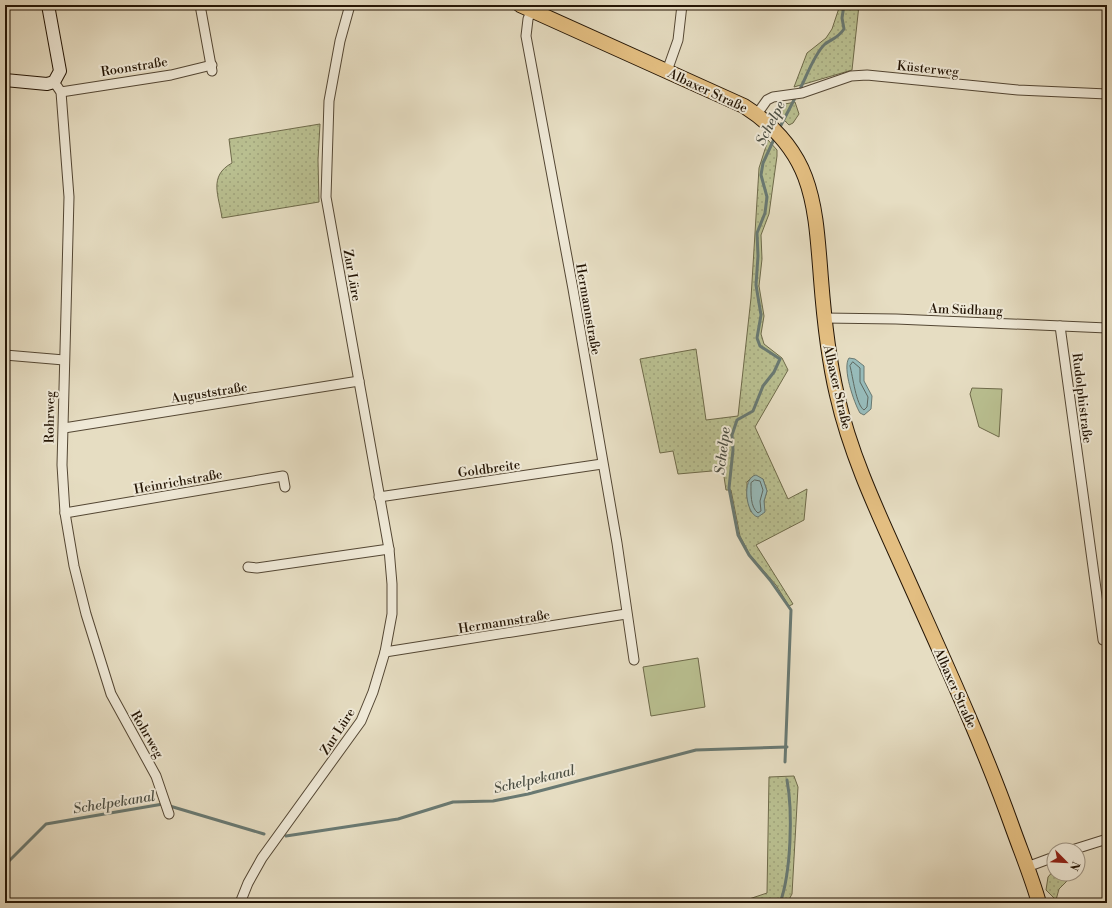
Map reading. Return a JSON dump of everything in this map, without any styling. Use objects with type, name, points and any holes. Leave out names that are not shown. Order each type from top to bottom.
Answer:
[{"type":"main road","name":"Albaxer Straße","points":[[525,8],[734,101],[756,114],[778,133],[795,155],[804,172],[815,206],[828,354],[837,396],[856,458],[889,538],[996,781],[1039,903]]},
{"type":"street","name":"Rohrweg","points":[[48,5],[60,70],[57,87],[69,197],[62,465],[65,513],[74,566],[86,614],[111,694],[156,776],[169,814]]},
{"type":"street","name":"Roonstraße","points":[[5,80],[47,84],[57,87],[171,75],[212,68],[200,5]]},
{"type":"street","name":"Zur Lüre","points":[[240,903],[248,883],[262,858],[361,720],[380,675],[392,614],[392,584],[388,549],[326,197],[329,101],[340,42],[350,5]]},
{"type":"street","points":[[667,71],[678,40],[682,5]]},
{"type":"street","name":"Hermannstraße","points":[[525,8],[528,19],[526,36],[573,289],[602,464],[617,543],[626,614],[634,660]]},
{"type":"street","name":"Küsterweg","points":[[756,114],[767,100],[773,97],[802,93],[851,76],[867,75],[1018,90],[1107,94]]},
{"type":"street","name":"Am Südhang","points":[[824,318],[1107,328]]},
{"type":"street","name":"Rudolphistraße","points":[[1060,326],[1103,640]]},
{"type":"street","points":[[5,355],[64,360]]},
{"type":"street","name":"Auguststraße","points":[[64,428],[359,381]]},
{"type":"street","name":"Goldbreite","points":[[379,497],[602,464]]},
{"type":"street","name":"Heinrichstraße","points":[[65,513],[283,476],[285,487]]},
{"type":"street","points":[[248,567],[257,568],[388,549]]},
{"type":"street","name":"Hermannstraße","points":[[385,652],[626,614]]},
{"type":"street","points":[[1086,846],[1107,839]]},
{"type":"street","points":[[1027,866],[1046,860]]},
{"type":"green space","points":[[840,5],[859,5],[852,70],[794,87],[807,53],[826,38],[832,29]]},
{"type":"green space","points":[[795,102],[799,114],[793,123],[789,125],[779,115],[785,104]]},
{"type":"green space","points":[[320,124],[318,160],[319,202],[222,218],[217,180],[225,168],[232,163],[229,139]]},
{"type":"green space","points":[[768,140],[777,150],[777,156],[769,214],[761,235],[762,259],[759,286],[764,316],[761,334],[764,344],[782,358],[788,370],[755,427],[788,499],[807,489],[804,520],[756,545],[793,604],[789,606],[776,585],[750,555],[740,536],[731,490],[726,490],[723,470],[678,474],[673,451],[660,453],[640,359],[696,349],[706,420],[738,416],[751,298],[759,168]],"holes":[[[753,476],[763,479],[767,491],[764,506],[751,512],[747,497],[747,482]]]},
{"type":"green space","points":[[972,388],[1002,389],[999,437],[979,427],[970,394]]},
{"type":"green space","points":[[698,658],[705,707],[651,716],[643,667]]},
{"type":"green space","points":[[794,776],[798,787],[792,894],[787,903],[749,903],[749,899],[767,893],[769,777]]},
{"type":"green space","points":[[1047,882],[1066,882],[1059,889],[1056,900],[1046,890]]},
{"type":"water","points":[[849,358],[855,359],[864,366],[864,381],[872,396],[871,409],[864,415],[860,413],[852,394],[847,369]]},
{"type":"water","points":[[756,475],[763,479],[767,491],[764,501],[765,512],[758,517],[754,515],[751,510],[748,504],[747,496],[748,483],[751,478]]},
{"type":"waterway","name":"Schelpe","points":[[799,91],[821,48],[837,37],[844,29],[842,18],[844,5]]},
{"type":"waterway","name":"Schelpe","points":[[779,129],[796,96]]},
{"type":"waterway","name":"Schelpe","points":[[775,137],[763,163],[761,175],[767,197],[765,213],[757,233],[758,256],[756,285],[761,315],[757,338],[760,346],[780,359],[774,372],[763,386],[753,411],[737,420],[732,435],[733,450],[729,488],[738,535],[749,555],[770,580],[791,610],[785,762]]},
{"type":"waterway","name":"Schelpekanal","points":[[286,836],[398,819],[453,802],[493,801],[528,794],[696,750],[787,747]]},
{"type":"waterway","points":[[780,903],[787,876],[790,842],[790,808],[787,780]]},
{"type":"waterway","name":"Schelpekanal","points":[[5,865],[46,824],[163,804],[264,834]]}]
